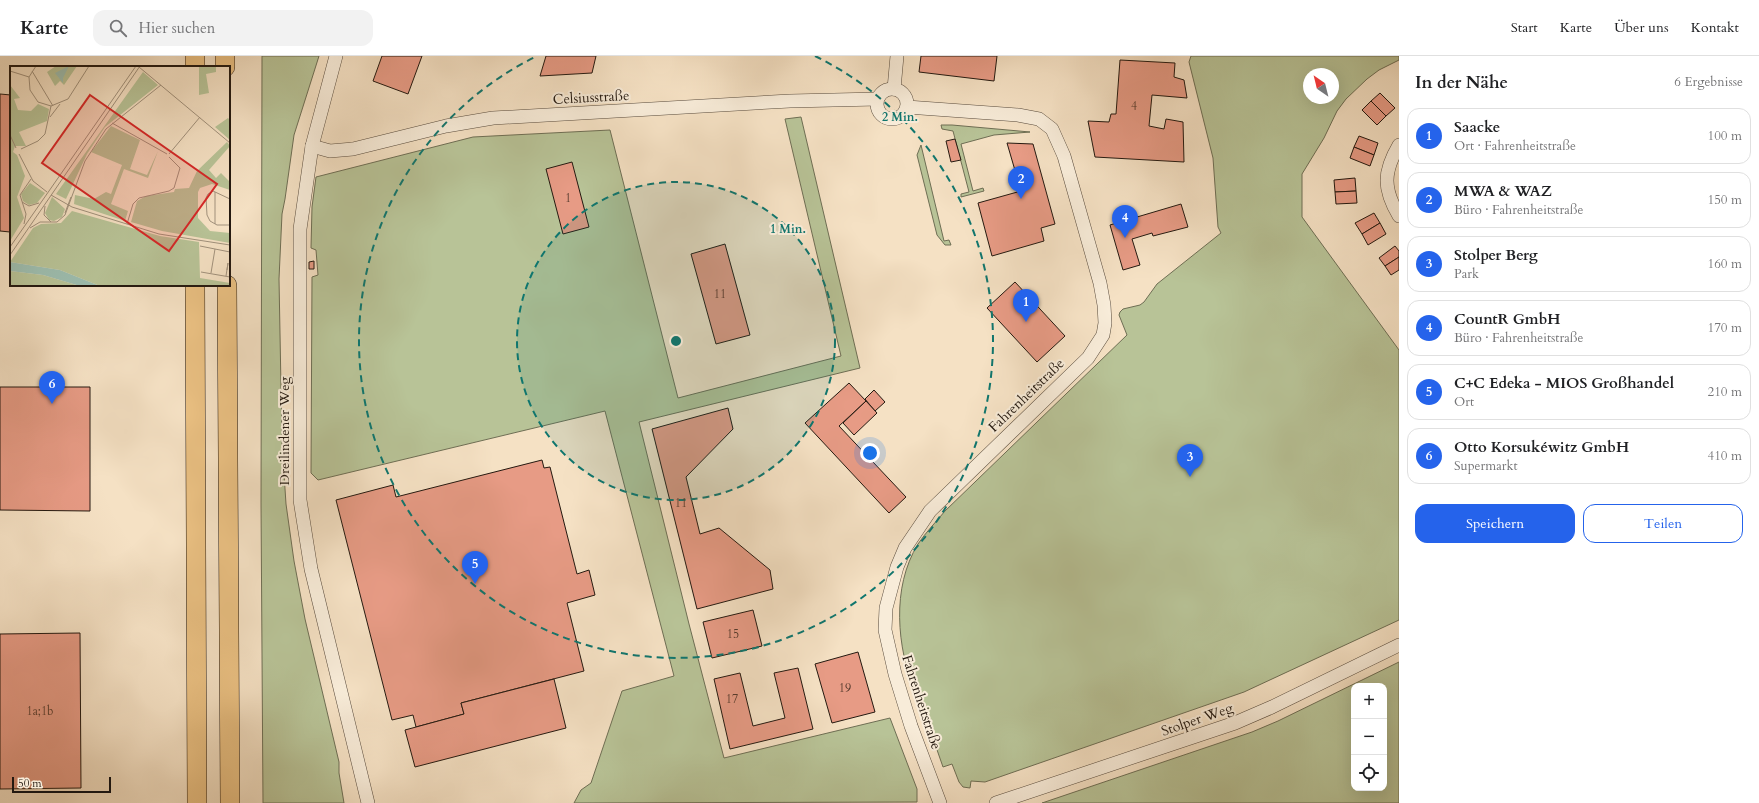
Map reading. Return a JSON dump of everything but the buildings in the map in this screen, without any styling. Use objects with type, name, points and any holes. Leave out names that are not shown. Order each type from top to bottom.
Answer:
[{"type":"highway","points":[[195,286],[197,803]]},
{"type":"highway","points":[[227,286],[230,803]]},
{"type":"street","name":"Dreilindener Weg","points":[[336,56],[312,146],[300,229],[300,500],[311,569],[368,803]]},
{"type":"street","points":[[894,89],[897,56]]},
{"type":"street","points":[[894,89],[898,90],[905,97],[907,106],[905,112],[898,119],[887,119],[879,114],[876,109],[877,99],[884,91],[894,89]]},
{"type":"street","name":"Celsiusstraße","points":[[312,146],[330,152],[446,126],[493,118],[790,101],[877,99]]},
{"type":"street","name":"Fahrenheitstraße","points":[[907,106],[1018,115],[1040,118],[1048,125],[1058,141],[1064,156],[1100,284],[1105,323],[1103,335],[1088,358],[930,511],[905,548],[897,567],[886,608],[885,630],[896,674],[912,726],[940,803]]},
{"type":"street","points":[[1399,145],[1392,157],[1386,174],[1391,201],[1399,216]]},
{"type":"street","name":"Stolper Weg","points":[[996,803],[1235,723],[1272,708],[1399,645]]},
{"type":"green space","points":[[262,56],[319,56],[294,135],[282,214],[279,279],[282,443],[286,504],[294,561],[305,619],[339,762],[339,773],[344,803],[263,803],[261,502]]},
{"type":"green space","points":[[1191,56],[1399,56],[1399,60],[1379,70],[1367,79],[1346,99],[1337,111],[1324,138],[1302,174],[1302,217],[1399,350],[1399,620],[1244,692],[985,782],[971,781],[970,788],[963,787],[959,782],[952,764],[943,767],[937,748],[918,702],[904,656],[901,637],[900,598],[909,561],[918,544],[945,511],[1127,335],[1119,315],[1120,312],[1123,309],[1140,305],[1144,302],[1157,284],[1221,233],[1218,227],[1213,158],[1189,62]]},
{"type":"green space","points":[[801,117],[860,368],[639,422],[724,758],[890,718],[917,789],[917,802],[574,803],[581,790],[591,783],[622,691],[674,676],[605,411],[318,480],[311,473],[312,277],[318,275],[316,250],[311,248],[312,207],[316,177],[473,137],[610,130],[678,398],[841,356],[785,119]]},
{"type":"green space","points":[[941,125],[1030,132],[994,135],[961,144],[973,191],[983,188],[984,191],[961,197],[961,194],[969,192],[953,131],[942,129]]},
{"type":"green space","points":[[921,145],[944,241],[949,240],[951,245],[945,245],[937,235],[917,155]]},
{"type":"green space","points":[[1399,662],[1399,803],[1042,803],[1252,732],[1351,685],[1351,791],[1387,791],[1387,683],[1356,683]]},
{"type":"place","name":"MWA & WAZ","points":[[1021,199]]},
{"type":"place","name":"CountR GmbH","points":[[1125,238]]},
{"type":"place","name":"Saacke","points":[[1026,322]]},
{"type":"place","name":"Otto Korsukéwitz GmbH","points":[[52,404]]},
{"type":"place","name":"Stolper Berg","points":[[1190,477]]},
{"type":"place","name":"C+C Edeka - MIOS Großhandel","points":[[475,584]]}]
